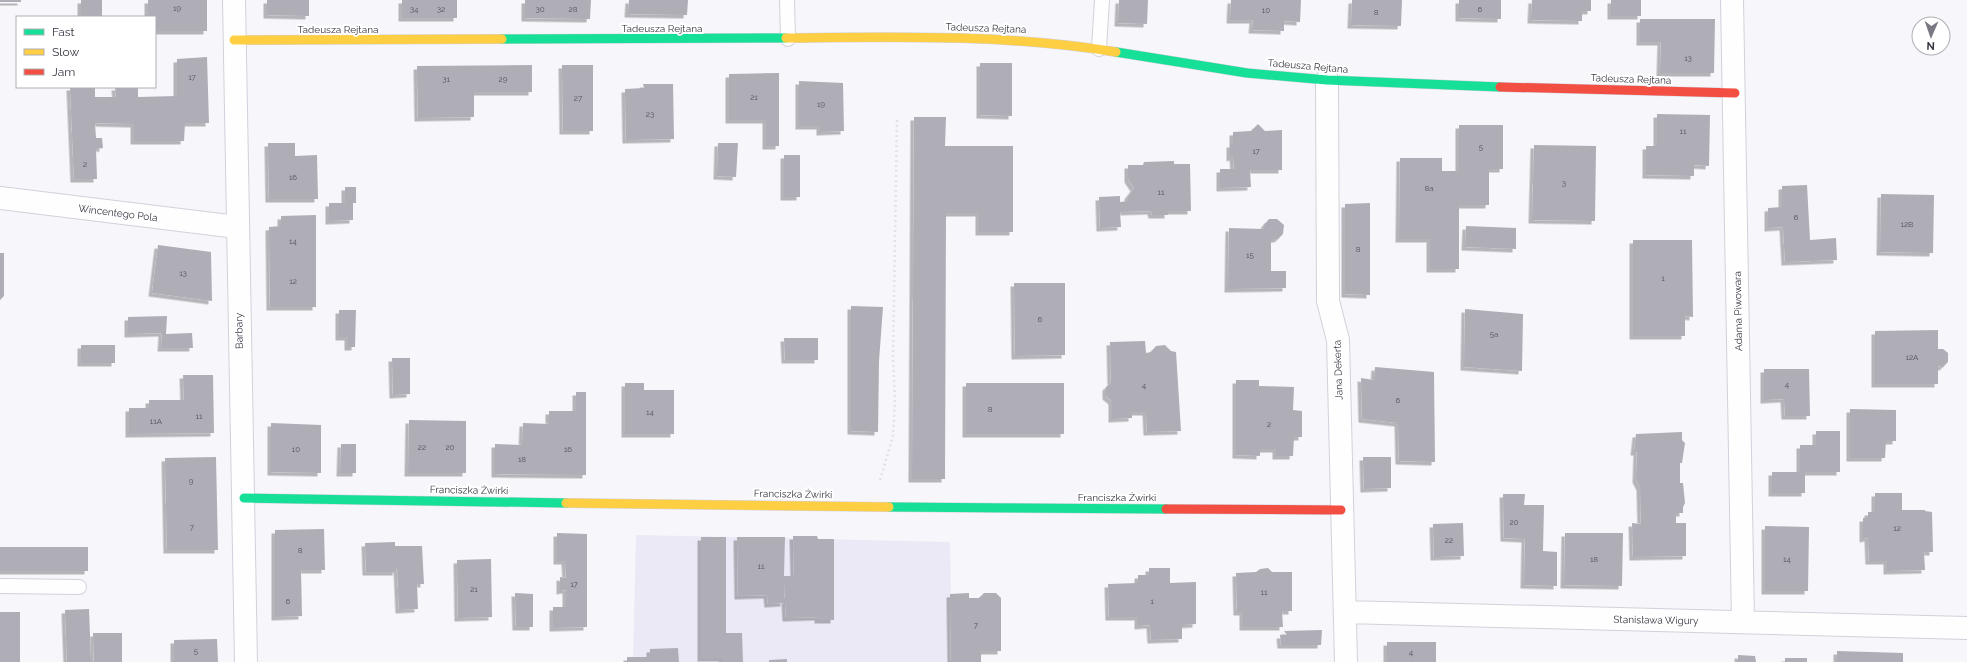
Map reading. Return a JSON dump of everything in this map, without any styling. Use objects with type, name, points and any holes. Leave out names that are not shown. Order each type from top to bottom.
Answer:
[{"type":"street","name":"Barbary","points":[[234,0],[246,662]]},
{"type":"street","name":"Adama Piwowara","points":[[1732,0],[1735,93],[1743,622]]},
{"type":"street","name":"Tadeusza Rejtana","points":[[234,40],[788,39],[906,37],[1036,41],[1099,49],[1247,72],[1327,80],[1735,93]]},
{"type":"street","name":"Jana Dekerta","points":[[1327,80],[1328,301],[1338,340],[1341,510],[1346,662]]},
{"type":"street","name":"Wincentego Pola","points":[[0,198],[237,227]]},
{"type":"street","name":"Franciszka Żwirki","points":[[244,498],[1341,510]]},
{"type":"street","name":"Stanisława Wigury","points":[[1345,612],[1967,628]]},
{"type":"lane","points":[[787,0],[788,39]]},
{"type":"lane","points":[[1099,49],[1102,0]]},
{"type":"lane","points":[[0,586],[79,587]]},
{"type":"path","points":[[882,506],[880,479],[893,436],[895,401],[893,358],[897,120]]},
{"type":"shaded area","points":[[636,535],[950,542],[952,662],[633,662]]},
{"type":"building","points":[[0,0],[21,0],[21,2],[0,2]]},
{"type":"building","points":[[81,0],[102,0],[102,16],[81,16]]},
{"type":"building","points":[[148,0],[207,0],[207,31],[156,31],[156,16],[148,16]]},
{"type":"building","points":[[267,0],[309,0],[309,16],[267,15]]},
{"type":"building","points":[[402,0],[457,0],[457,18],[402,18]]},
{"type":"building","points":[[525,0],[591,0],[590,19],[525,18]]},
{"type":"building","points":[[629,0],[688,0],[687,15],[628,14]]},
{"type":"building","points":[[1119,0],[1148,0],[1147,24],[1118,23]]},
{"type":"building","points":[[1231,0],[1301,0],[1300,22],[1284,21],[1284,31],[1252,30],[1253,20],[1230,20]]},
{"type":"building","points":[[1352,0],[1402,0],[1401,26],[1351,25]]},
{"type":"building","points":[[1459,0],[1501,0],[1501,19],[1459,18]]},
{"type":"building","points":[[1532,0],[1591,0],[1591,11],[1582,11],[1582,21],[1531,20]]},
{"type":"building","points":[[1611,0],[1641,0],[1641,16],[1611,16]]},
{"type":"building","points":[[1640,19],[1715,19],[1714,73],[1660,73],[1661,42],[1640,42]]},
{"type":"building","points":[[207,57],[209,123],[185,123],[184,141],[134,141],[134,124],[95,123],[96,138],[102,138],[103,148],[96,149],[97,179],[74,179],[70,88],[95,88],[95,97],[116,97],[115,88],[138,88],[138,97],[177,96],[177,59]]},
{"type":"building","points":[[980,63],[1012,63],[1012,116],[980,115]]},
{"type":"building","points":[[532,65],[532,92],[474,92],[474,117],[418,118],[417,66]]},
{"type":"building","points":[[562,65],[593,65],[593,131],[563,131]]},
{"type":"building","points":[[779,73],[779,146],[766,146],[766,120],[729,120],[729,74]]},
{"type":"building","points":[[799,81],[843,83],[844,131],[820,132],[820,126],[799,126]]},
{"type":"building","points":[[643,84],[673,84],[674,139],[626,140],[625,89],[644,88]]},
{"type":"building","points":[[1657,114],[1710,115],[1709,166],[1694,165],[1694,176],[1646,175],[1646,146],[1657,146]]},
{"type":"building","points":[[914,117],[946,117],[945,146],[1013,146],[1013,232],[979,232],[979,213],[946,213],[945,479],[912,479]]},
{"type":"building","points":[[1258,124],[1265,131],[1282,130],[1282,170],[1250,170],[1251,187],[1220,188],[1220,169],[1234,169],[1233,157],[1230,158],[1230,144],[1233,144],[1233,132],[1251,131]]},
{"type":"building","points":[[1459,125],[1503,125],[1503,169],[1489,169],[1489,205],[1459,205],[1459,269],[1430,269],[1430,239],[1399,239],[1400,158],[1442,158],[1442,171],[1459,171]]},
{"type":"building","points":[[268,143],[295,143],[295,156],[317,155],[318,199],[269,199]]},
{"type":"building","points":[[718,143],[738,143],[736,177],[717,176]]},
{"type":"building","points":[[1534,145],[1596,146],[1595,221],[1532,220]]},
{"type":"building","points":[[784,155],[800,155],[800,197],[784,197]]},
{"type":"building","points":[[1174,161],[1174,164],[1190,164],[1191,211],[1168,211],[1168,215],[1152,215],[1151,211],[1120,212],[1121,227],[1100,228],[1099,197],[1120,196],[1120,202],[1128,201],[1128,196],[1134,188],[1128,179],[1128,165],[1143,165],[1144,162]]},
{"type":"building","points":[[1807,185],[1810,240],[1836,238],[1837,260],[1785,262],[1783,227],[1768,228],[1768,208],[1782,207],[1782,186]]},
{"type":"building","points":[[345,187],[356,187],[356,203],[353,203],[353,220],[329,221],[329,203],[345,203]]},
{"type":"building","points":[[1881,194],[1934,195],[1933,253],[1880,252]]},
{"type":"building","points":[[1370,203],[1370,295],[1345,294],[1345,204]]},
{"type":"building","points":[[316,215],[316,307],[270,307],[269,227],[281,226],[281,216]]},
{"type":"building","points":[[1269,219],[1277,219],[1284,225],[1283,234],[1278,239],[1271,239],[1271,271],[1286,271],[1286,288],[1228,289],[1229,228],[1264,229],[1264,225]]},
{"type":"building","points":[[1466,226],[1516,228],[1516,249],[1465,247]]},
{"type":"building","points":[[1633,240],[1692,240],[1693,317],[1685,316],[1685,336],[1633,336]]},
{"type":"building","points":[[158,245],[211,252],[212,301],[152,293]]},
{"type":"building","points":[[0,253],[4,253],[4,296],[0,300]]},
{"type":"building","points":[[1014,283],[1065,283],[1065,355],[1015,356]]},
{"type":"building","points":[[851,306],[883,307],[879,361],[878,432],[851,431]]},
{"type":"building","points":[[1465,309],[1523,314],[1522,371],[1464,367]]},
{"type":"building","points":[[339,310],[356,310],[355,347],[348,347],[348,337],[339,337]]},
{"type":"building","points":[[167,316],[166,334],[192,333],[193,348],[161,348],[162,333],[128,334],[128,317]]},
{"type":"building","points":[[1938,330],[1938,349],[1943,349],[1948,353],[1948,362],[1943,367],[1938,366],[1938,384],[1875,384],[1875,331]]},
{"type":"building","points":[[784,338],[818,338],[818,360],[785,360]]},
{"type":"building","points":[[1145,341],[1146,353],[1151,352],[1156,346],[1165,345],[1171,351],[1176,352],[1181,431],[1147,432],[1146,412],[1132,412],[1132,418],[1112,419],[1112,401],[1106,396],[1106,387],[1111,383],[1110,342]]},
{"type":"building","points":[[81,345],[115,345],[115,363],[81,363]]},
{"type":"building","points":[[392,358],[410,358],[410,394],[393,395]]},
{"type":"building","points":[[1375,367],[1434,372],[1435,462],[1399,461],[1398,423],[1362,419],[1361,378],[1374,380]]},
{"type":"building","points":[[1764,369],[1809,369],[1810,416],[1785,416],[1784,399],[1764,400]]},
{"type":"building","points":[[183,375],[213,375],[214,433],[129,434],[129,408],[149,408],[149,400],[184,400]]},
{"type":"building","points":[[1236,380],[1259,380],[1259,386],[1294,387],[1293,410],[1302,411],[1302,437],[1294,437],[1293,456],[1276,456],[1276,449],[1260,449],[1260,456],[1236,455]]},
{"type":"building","points":[[625,383],[644,383],[644,390],[674,390],[674,434],[625,434]]},
{"type":"building","points":[[966,383],[1064,383],[1064,434],[966,434]]},
{"type":"building","points":[[576,392],[586,392],[586,475],[495,474],[495,444],[522,445],[523,423],[549,424],[549,411],[576,411]]},
{"type":"building","points":[[1850,409],[1896,410],[1896,441],[1886,441],[1885,458],[1850,458]]},
{"type":"building","points":[[409,420],[466,421],[466,473],[408,473]]},
{"type":"building","points":[[271,423],[321,425],[321,473],[271,472]]},
{"type":"building","points":[[1816,431],[1840,431],[1840,472],[1805,472],[1805,493],[1772,493],[1772,472],[1800,472],[1800,445],[1816,445]]},
{"type":"building","points":[[1682,432],[1682,440],[1685,443],[1682,463],[1680,463],[1680,483],[1683,483],[1685,503],[1683,513],[1676,513],[1676,523],[1686,523],[1686,556],[1633,557],[1632,523],[1641,524],[1640,487],[1636,479],[1637,452],[1634,452],[1636,434]]},
{"type":"building","points":[[341,444],[356,444],[356,473],[340,473]]},
{"type":"building","points":[[216,457],[218,550],[167,550],[165,458]]},
{"type":"building","points":[[1363,457],[1391,457],[1391,488],[1364,489]]},
{"type":"building","points":[[1875,493],[1902,493],[1902,510],[1925,510],[1932,512],[1933,552],[1924,552],[1925,570],[1887,571],[1887,561],[1869,561],[1868,538],[1863,539],[1863,518],[1868,518],[1868,512],[1875,512]]},
{"type":"building","points":[[1503,494],[1525,494],[1524,505],[1544,505],[1543,551],[1557,552],[1557,586],[1524,585],[1525,539],[1504,538]]},
{"type":"building","points":[[1463,523],[1464,556],[1434,557],[1433,524]]},
{"type":"building","points":[[1765,526],[1809,527],[1808,591],[1765,591]]},
{"type":"building","points":[[324,529],[325,570],[301,570],[302,616],[275,617],[275,530]]},
{"type":"building","points":[[557,533],[587,534],[587,627],[553,628],[553,607],[566,607],[566,590],[560,591],[560,577],[566,578],[565,561],[557,561]]},
{"type":"building","points":[[1565,533],[1623,533],[1622,586],[1564,585]]},
{"type":"building","points":[[793,536],[817,536],[818,539],[834,539],[834,620],[818,620],[818,617],[786,618],[784,580],[784,603],[768,604],[767,595],[738,596],[737,537],[785,537],[784,576],[794,576]]},
{"type":"building","points":[[701,537],[726,537],[726,633],[742,633],[743,662],[722,662],[722,658],[701,658]]},
{"type":"building","points":[[395,542],[395,546],[422,546],[424,584],[417,584],[418,609],[399,610],[397,567],[396,572],[366,572],[365,543]]},
{"type":"building","points":[[0,547],[88,547],[88,571],[0,571]]},
{"type":"building","points":[[491,559],[492,617],[458,618],[457,560]]},
{"type":"building","points":[[1149,568],[1170,568],[1170,583],[1196,582],[1196,624],[1182,625],[1182,639],[1151,640],[1150,625],[1138,626],[1138,617],[1109,617],[1108,584],[1138,583],[1138,575],[1149,575]]},
{"type":"building","points":[[1268,568],[1272,572],[1292,572],[1292,611],[1282,611],[1283,627],[1243,627],[1243,612],[1237,612],[1236,573],[1256,572],[1260,569]]},
{"type":"building","points":[[515,593],[533,594],[533,627],[516,627]]},
{"type":"building","points":[[969,593],[969,598],[979,598],[984,593],[996,593],[1001,598],[1001,651],[981,651],[981,662],[951,662],[950,594]]},
{"type":"building","points":[[89,609],[91,662],[67,662],[65,610]]},
{"type":"building","points":[[0,612],[20,612],[20,662],[0,662]]},
{"type":"building","points":[[1322,630],[1321,645],[1281,645],[1280,635],[1287,635],[1284,631]]},
{"type":"building","points":[[93,633],[122,633],[122,662],[94,662]]},
{"type":"building","points":[[217,639],[218,662],[174,662],[174,640]]},
{"type":"building","points":[[1387,642],[1436,642],[1436,662],[1387,662]]},
{"type":"building","points":[[678,648],[679,662],[627,662],[627,657],[650,657],[650,649]]},
{"type":"building","points":[[1837,651],[1903,653],[1903,662],[1837,662]]},
{"type":"building","points":[[1738,655],[1755,656],[1756,662],[1738,662]]},
{"type":"building","points":[[1785,658],[1807,658],[1807,662],[1785,662]]},
{"type":"building","points":[[787,659],[787,662],[769,662],[769,660]]},
{"type":"traffic: fast","points":[[502,39],[786,38]]},
{"type":"traffic: fast","points":[[1116,52],[1247,73],[1327,80],[1500,87]]},
{"type":"traffic: fast","points":[[244,498],[566,503]]},
{"type":"traffic: fast","points":[[889,507],[1166,509]]},
{"type":"traffic: slow","points":[[786,38],[910,37],[993,39],[1075,46],[1116,52]]},
{"type":"traffic: slow","points":[[234,40],[502,39]]},
{"type":"traffic: slow","points":[[566,503],[889,507]]},
{"type":"traffic: jam","points":[[1500,87],[1735,93]]},
{"type":"traffic: jam","points":[[1166,509],[1341,510]]}]
